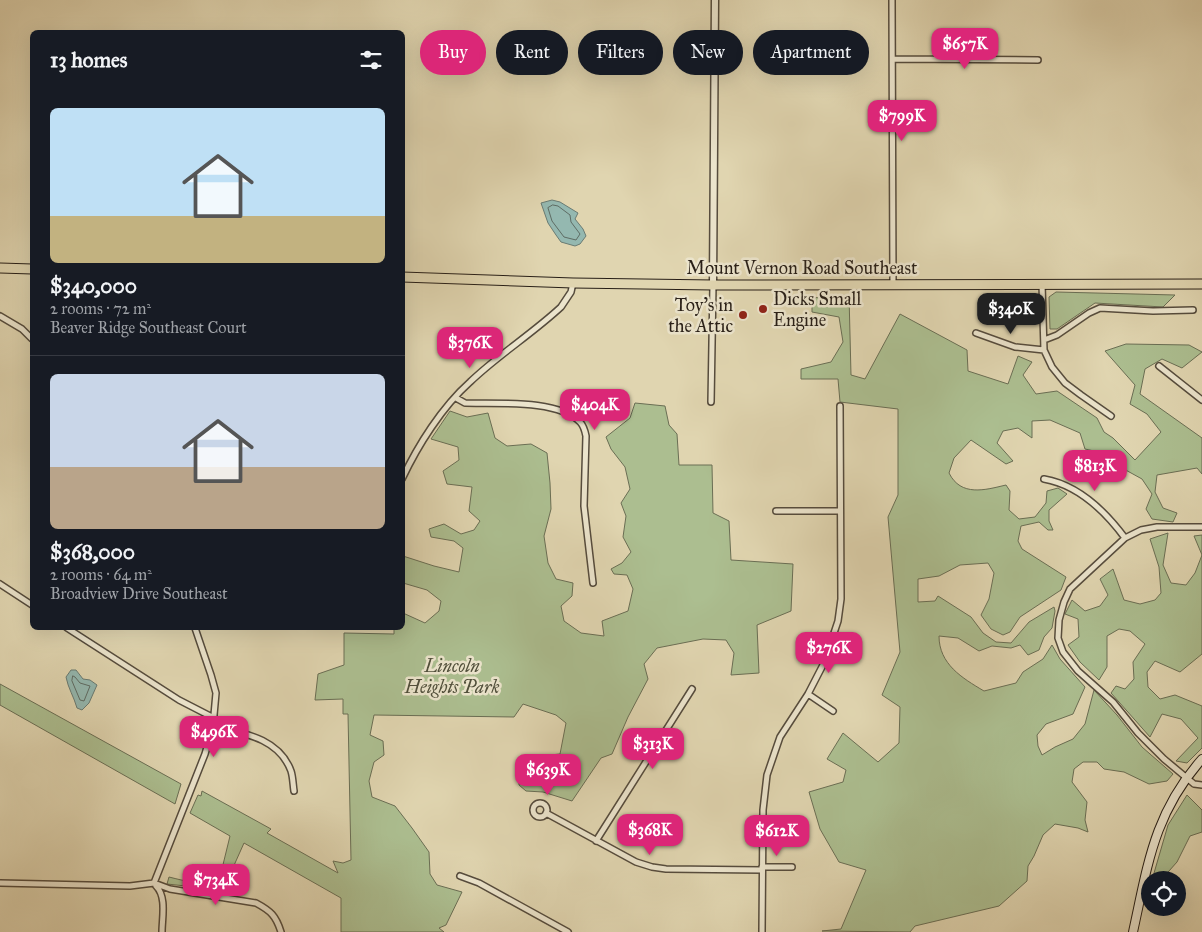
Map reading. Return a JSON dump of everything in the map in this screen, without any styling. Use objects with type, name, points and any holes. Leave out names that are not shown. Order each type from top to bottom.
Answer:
[{"type":"main road","points":[[0,268],[30,269]]},
{"type":"main road","name":"Mount Vernon Road Southeast","points":[[405,277],[574,283],[1202,284]]},
{"type":"main road","points":[[1133,932],[1150,856],[1166,810],[1178,788],[1202,759]]},
{"type":"street","points":[[711,402],[715,0]]},
{"type":"street","points":[[892,0],[893,284]]},
{"type":"street","points":[[893,59],[1038,60]]},
{"type":"street","points":[[405,474],[426,436],[469,383],[561,307],[567,301],[574,283]]},
{"type":"street","points":[[1042,284],[1044,350],[1052,367],[1065,383],[1111,416]]},
{"type":"street","points":[[1044,340],[1057,335],[1088,313],[1100,308],[1153,311],[1193,310]]},
{"type":"street","points":[[0,316],[22,329],[30,337]]},
{"type":"street","points":[[976,333],[1015,347],[1044,350]]},
{"type":"street","points":[[1159,366],[1201,397]]},
{"type":"street","points":[[456,398],[465,403],[547,406],[566,412],[580,422],[586,436],[584,506],[593,583]]},
{"type":"street","points":[[762,932],[763,810],[767,775],[780,737],[808,694],[824,663],[838,622],[841,599],[840,406]]},
{"type":"street","points":[[1044,479],[1068,486],[1082,495],[1112,520],[1125,538]]},
{"type":"street","points":[[776,511],[840,511]]},
{"type":"street","points":[[1202,527],[1157,527],[1139,531],[1125,538],[1070,589],[1059,620],[1058,638],[1063,652],[1078,671],[1113,702],[1164,759],[1194,784],[1202,785]]},
{"type":"street","points":[[0,584],[30,604]]},
{"type":"street","points":[[70,630],[178,700],[214,718]]},
{"type":"street","points":[[154,883],[205,754],[213,726],[216,693],[196,630]]},
{"type":"street","points":[[596,841],[692,689]]},
{"type":"street","points":[[808,694],[834,710]]},
{"type":"street","points":[[213,726],[248,734],[267,742],[281,754],[291,771],[294,791]]},
{"type":"street","points":[[546,813],[636,862],[652,867],[666,869],[792,867]]},
{"type":"street","points":[[460,876],[479,882],[568,932]]},
{"type":"street","points":[[0,883],[130,886],[154,883],[170,889],[256,903],[267,909],[276,918],[281,932]]},
{"type":"street","points":[[154,883],[160,890],[163,905],[162,932]]},
{"type":"green space","points":[[1056,292],[1175,295],[1163,307],[1095,303],[1057,329],[1050,329],[1049,297]]},
{"type":"green space","points":[[849,295],[851,375],[865,379],[900,314],[967,350],[968,371],[1008,384],[1018,356],[1032,362],[1023,375],[1036,394],[1057,391],[1097,418],[1104,432],[1113,438],[1135,460],[1161,432],[1147,414],[1130,404],[1135,385],[1105,351],[1126,344],[1189,345],[1202,352],[1182,368],[1162,359],[1145,369],[1140,394],[1202,438],[1202,474],[1197,468],[1157,475],[1155,492],[1163,508],[1177,513],[1173,522],[1152,519],[1146,509],[1152,494],[1142,479],[1122,468],[1112,455],[1085,449],[1080,433],[1050,420],[1032,421],[1032,438],[1018,428],[1003,431],[997,443],[1013,461],[1006,464],[971,440],[954,458],[949,473],[954,481],[960,486],[974,490],[1006,485],[1010,491],[1009,510],[1019,519],[1035,517],[1046,503],[1047,491],[1058,488],[1067,494],[1049,510],[1049,521],[1053,530],[1048,530],[1039,522],[1021,526],[1018,541],[1022,549],[1066,577],[1061,590],[1020,617],[1010,632],[1003,635],[991,629],[981,615],[989,599],[994,573],[988,563],[960,565],[939,576],[918,579],[918,602],[935,601],[938,596],[971,617],[983,633],[996,642],[1011,643],[1029,622],[1054,607],[1052,628],[1044,637],[1039,650],[1028,655],[1020,645],[1011,648],[992,646],[979,651],[958,638],[939,636],[940,646],[947,662],[960,675],[984,691],[1016,683],[1023,672],[1043,659],[1052,645],[1060,659],[1085,687],[1073,714],[1046,724],[1037,735],[1038,746],[1042,755],[1073,739],[1085,724],[1094,690],[1142,747],[1173,774],[1167,781],[1149,784],[1124,772],[1104,769],[1097,762],[1083,762],[1074,769],[1072,782],[1087,802],[1085,820],[1088,832],[1078,828],[1055,824],[1043,835],[1028,866],[1027,881],[999,906],[915,926],[910,932],[822,931],[841,929],[866,870],[839,862],[820,829],[809,792],[843,782],[846,770],[827,759],[843,733],[878,762],[899,743],[900,707],[882,695],[900,652],[888,517],[898,495],[898,409],[840,402],[838,379],[801,379],[801,369],[831,362],[843,342],[839,317],[812,312],[812,298]]},
{"type":"green space","name":"Lincoln Heights Park","points":[[635,403],[665,406],[669,425],[677,434],[679,465],[712,465],[713,513],[729,521],[731,560],[793,564],[791,611],[757,625],[759,673],[731,675],[734,653],[726,640],[703,639],[657,648],[644,664],[648,679],[628,717],[612,754],[601,758],[572,801],[543,792],[526,791],[519,785],[519,771],[530,757],[560,754],[566,723],[556,715],[523,704],[514,717],[374,715],[370,735],[383,741],[384,755],[374,762],[369,781],[372,797],[395,806],[412,828],[429,852],[430,874],[437,885],[462,892],[446,925],[439,928],[444,932],[341,932],[341,898],[244,843],[223,890],[167,884],[169,877],[200,883],[219,881],[230,836],[190,813],[198,795],[201,796],[202,791],[271,829],[267,833],[338,873],[333,861],[343,863],[351,860],[348,714],[343,714],[343,699],[315,700],[318,674],[344,665],[344,633],[394,634],[394,630],[405,630],[405,614],[425,623],[439,611],[441,601],[427,590],[405,584],[405,557],[459,572],[463,548],[454,541],[431,537],[429,529],[444,524],[461,534],[474,530],[480,521],[469,511],[472,487],[447,484],[443,471],[459,460],[458,447],[431,439],[450,411],[467,417],[488,413],[495,438],[507,446],[531,444],[547,453],[551,509],[544,536],[548,563],[556,579],[573,583],[572,596],[561,606],[564,621],[581,633],[604,636],[602,621],[628,611],[633,589],[627,575],[614,574],[611,569],[622,563],[631,552],[623,537],[626,516],[621,503],[630,489],[625,467],[611,449],[606,437],[630,418]]},
{"type":"green space","points":[[1168,533],[1163,565],[1171,583],[1186,585],[1195,573],[1202,555],[1202,654],[1180,672],[1155,661],[1147,672],[1148,687],[1160,699],[1175,695],[1202,706],[1202,748],[1187,763],[1176,761],[1198,738],[1181,719],[1162,714],[1150,737],[1111,693],[1116,686],[1125,689],[1134,679],[1133,662],[1145,644],[1130,631],[1119,629],[1107,636],[1107,667],[1099,680],[1080,662],[1068,645],[1079,637],[1078,619],[1065,614],[1072,600],[1085,611],[1100,606],[1108,595],[1100,579],[1113,569],[1124,600],[1140,604],[1155,600],[1161,593],[1159,567],[1150,539]]},
{"type":"green space","points":[[1202,535],[1202,555],[1194,536]]},
{"type":"green space","points":[[0,684],[181,784],[175,804],[0,705]]},
{"type":"green space","points":[[1187,795],[1202,810],[1202,832],[1190,836],[1177,862],[1169,871],[1155,871],[1168,825]]},
{"type":"water","points":[[552,200],[560,202],[578,213],[575,219],[586,236],[580,244],[575,246],[561,242],[548,223],[541,203]]},
{"type":"water","points":[[71,670],[76,670],[83,679],[90,680],[97,685],[89,703],[82,710],[77,708],[67,681],[66,677]]},
{"type":"place","name":"Dicks Small Engine","points":[[763,309]]},
{"type":"place","name":"Toy's in the Attic","points":[[743,315]]}]
